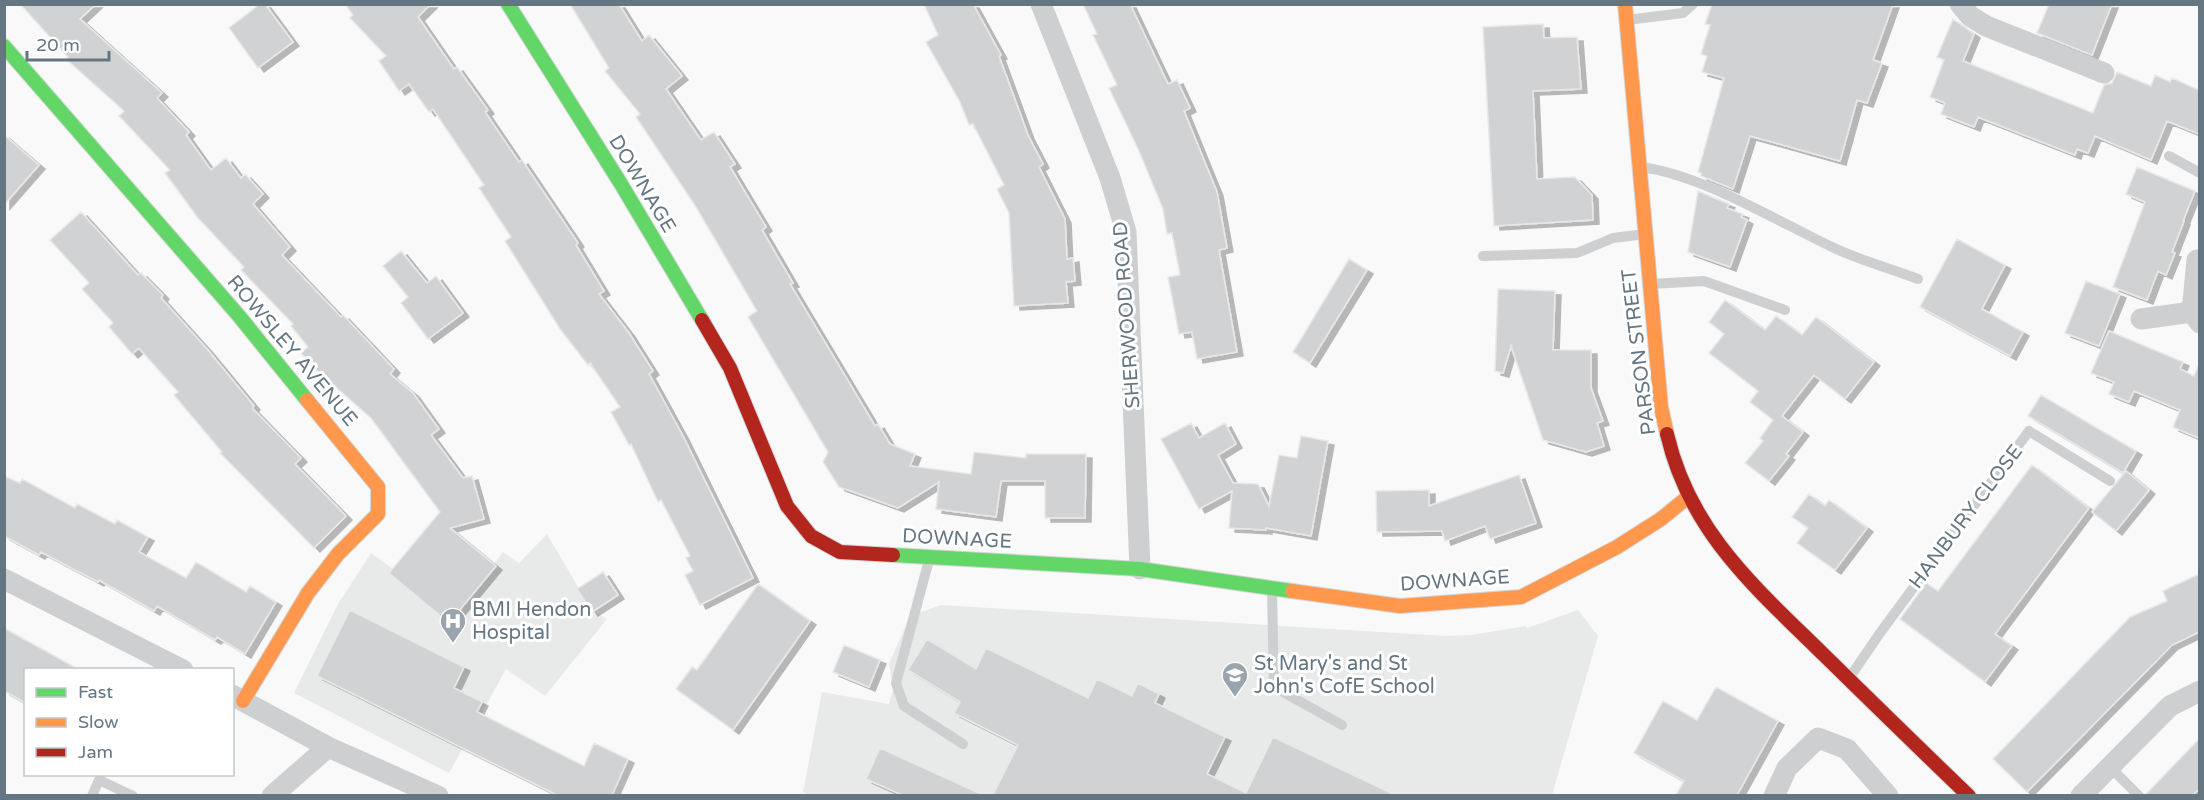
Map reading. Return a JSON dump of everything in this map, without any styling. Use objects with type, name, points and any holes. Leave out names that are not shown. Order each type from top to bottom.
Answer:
[{"type":"street","name":"DOWNAGE","points":[[508,4],[621,184],[730,368],[787,506],[811,536],[840,552],[1140,569],[1400,606],[1521,597],[1617,547],[1661,519],[1688,498]]},
{"type":"street","name":"SHERWOOD ROAD","points":[[1041,4],[1110,178],[1126,232],[1140,569]]},
{"type":"street","name":"PARSON STREET","points":[[1625,4],[1661,407],[1674,460],[1688,498],[1710,533],[1747,578],[1848,680],[1969,795]]},
{"type":"street","points":[[1960,4],[1970,16],[1986,26],[2104,73]]},
{"type":"street","name":"ROWSLEY AVENUE","points":[[4,46],[239,316],[378,487],[378,514],[338,554],[308,593],[238,698]]},
{"type":"street","points":[[2141,319],[2196,317],[2198,256]]},
{"type":"street","points":[[4,579],[181,668]]},
{"type":"street","points":[[2080,795],[2170,706],[2199,692]]},
{"type":"street","points":[[238,698],[328,747],[438,795]]},
{"type":"street","points":[[1774,795],[1787,768],[1818,738],[1847,749],[1888,795]]},
{"type":"street","points":[[272,795],[328,747]]},
{"type":"lane","points":[[1627,21],[1683,13],[1693,4]]},
{"type":"lane","points":[[2169,156],[2199,173]]},
{"type":"lane","points":[[1640,167],[1665,170],[1734,199],[1834,248],[1918,279]]},
{"type":"lane","points":[[1483,256],[1577,253],[1613,238],[1646,234]]},
{"type":"lane","points":[[1650,284],[1704,281],[1785,310]]},
{"type":"lane","name":"HANBURY CLOSE","points":[[1848,680],[2029,431],[2110,481]]},
{"type":"lane","points":[[929,557],[896,683],[904,706],[963,744]]},
{"type":"lane","points":[[1272,588],[1274,687],[1342,725]]},
{"type":"lane","points":[[2109,766],[2139,795]]},
{"type":"lane","points":[[92,795],[99,780],[133,795]]},
{"type":"shaded area","name":"BMI Hendon Hospital","points":[[547,534],[592,611],[607,619],[545,696],[506,669],[449,773],[294,693],[338,604],[371,553],[456,615],[503,552],[519,563]]},
{"type":"shaded area","name":"St Mary's and St John's CofE School","points":[[941,605],[1446,636],[1471,635],[1526,626],[1527,628],[1578,610],[1598,636],[1552,795],[810,796],[803,792],[822,692],[889,704],[893,690],[889,664],[910,616]]},
{"type":"building","points":[[20,4],[96,4],[80,19],[162,93],[157,98],[189,132],[186,135],[211,170],[226,158],[241,178],[245,174],[263,194],[253,204],[290,247],[282,255],[394,369],[390,374],[413,393],[439,429],[431,435],[463,478],[472,476],[484,519],[450,528],[496,566],[449,623],[389,573],[440,512],[371,418],[331,383],[329,385],[301,353],[308,347],[291,326],[293,324],[241,270],[244,267],[198,218],[165,173],[170,170],[119,116],[124,111],[66,59],[68,57]]},
{"type":"building","points":[[260,4],[265,4],[293,42],[258,68],[229,28]]},
{"type":"building","points":[[345,4],[431,4],[418,17],[454,69],[457,67],[488,110],[485,112],[519,162],[522,160],[578,243],[576,245],[604,291],[599,294],[629,333],[653,371],[649,374],[683,436],[753,578],[700,605],[685,575],[693,571],[686,558],[690,556],[661,500],[658,502],[631,444],[629,445],[611,412],[620,407],[590,363],[588,365],[560,329],[505,241],[511,237],[479,188],[484,185],[433,109],[429,112],[409,84],[399,91],[379,61],[386,56],[350,18],[353,15]]},
{"type":"building","points":[[570,4],[619,4],[642,41],[649,35],[682,76],[666,89],[701,140],[714,132],[735,164],[730,167],[766,227],[762,230],[793,283],[790,284],[875,426],[878,424],[890,444],[915,454],[910,466],[971,474],[974,452],[1026,458],[1026,454],[1086,454],[1085,518],[1045,518],[1045,481],[1001,481],[996,517],[936,509],[939,482],[898,508],[839,487],[823,462],[828,452],[748,317],[757,311],[696,207],[636,117],[640,114],[605,71],[609,68]]},
{"type":"building","points":[[924,4],[973,4],[1001,55],[999,56],[1028,135],[1043,164],[1039,167],[1065,219],[1067,259],[1073,258],[1075,281],[1066,282],[1068,303],[1014,306],[1009,213],[997,189],[1004,185],[973,124],[969,125],[960,102],[926,42],[938,35]]},
{"type":"building","points":[[1083,4],[1130,4],[1168,84],[1177,80],[1190,108],[1184,111],[1217,192],[1227,248],[1219,250],[1237,352],[1197,359],[1192,332],[1179,334],[1168,277],[1180,275],[1172,233],[1167,234],[1163,209],[1109,88],[1117,85],[1093,35],[1097,34]]},
{"type":"building","points":[[1712,4],[1893,4],[1873,60],[1882,63],[1867,103],[1857,100],[1840,161],[1750,136],[1733,189],[1701,176],[1698,172],[1724,78],[1702,72],[1707,56],[1701,54],[1710,25],[1705,24]]},
{"type":"building","points":[[2049,4],[2112,4],[2092,55],[2037,33]]},
{"type":"building","points":[[1953,19],[1974,34],[1963,61],[2093,113],[2104,85],[2112,83],[2117,72],[2151,86],[2155,75],[2170,82],[2172,78],[2199,90],[2199,134],[2167,121],[2151,160],[2095,136],[2088,153],[2077,149],[2075,155],[1978,117],[1974,127],[1941,114],[1945,103],[1930,97],[1944,60],[1937,57]]},
{"type":"building","points":[[1543,24],[1544,38],[1577,37],[1581,89],[1533,91],[1537,179],[1575,177],[1592,195],[1593,220],[1494,226],[1483,27]]},
{"type":"building","points":[[4,135],[39,165],[4,205]]},
{"type":"building","points":[[2137,167],[2195,191],[2172,252],[2175,253],[2166,275],[2158,271],[2147,300],[2113,287],[2145,202],[2126,194]]},
{"type":"building","points":[[1698,191],[1729,204],[1727,208],[1743,214],[1741,217],[1747,220],[1730,267],[1688,252]]},
{"type":"building","points":[[81,212],[138,275],[141,273],[163,295],[161,298],[207,349],[254,406],[252,408],[301,458],[295,464],[346,516],[314,548],[220,453],[222,452],[174,395],[178,392],[139,348],[132,354],[109,327],[113,323],[82,289],[89,283],[50,240]]},
{"type":"building","points":[[1957,239],[2005,265],[1982,309],[2023,332],[2010,356],[1920,307]]},
{"type":"building","points":[[401,251],[427,283],[436,276],[463,313],[428,339],[401,303],[408,297],[383,266]]},
{"type":"building","points":[[1349,259],[1367,270],[1310,363],[1293,352]]},
{"type":"building","points":[[2086,281],[2120,294],[2099,346],[2065,333]]},
{"type":"building","points":[[1498,289],[1555,291],[1553,350],[1591,350],[1591,388],[1603,421],[1597,423],[1604,446],[1586,452],[1543,440],[1511,346],[1503,373],[1495,371]]},
{"type":"building","points":[[1725,300],[1765,330],[1776,316],[1802,335],[1816,317],[1874,362],[1845,399],[1814,375],[1782,416],[1803,432],[1786,454],[1789,456],[1769,481],[1745,463],[1763,441],[1760,438],[1773,420],[1750,402],[1758,391],[1709,353],[1724,334],[1709,322]]},
{"type":"building","points":[[2109,331],[2183,362],[2180,369],[2194,376],[2199,364],[2199,438],[2173,427],[2180,410],[2134,391],[2129,402],[2109,394],[2114,382],[2091,373]]},
{"type":"building","points":[[2041,395],[2136,451],[2123,473],[2028,416]]},
{"type":"building","points":[[1191,423],[1199,438],[1225,423],[1236,444],[1218,455],[1233,483],[1258,484],[1269,506],[1279,455],[1297,458],[1301,436],[1328,441],[1311,536],[1266,528],[1266,530],[1229,528],[1232,491],[1199,509],[1161,439]]},
{"type":"building","points":[[2032,465],[2089,508],[1995,634],[2012,646],[1985,682],[1900,619],[1926,583],[1938,591]]},
{"type":"building","points":[[2126,471],[2149,490],[2116,531],[2092,512]]},
{"type":"building","points":[[1519,475],[1536,523],[1490,539],[1485,526],[1445,541],[1442,531],[1377,532],[1376,491],[1429,490],[1429,506]]},
{"type":"building","points":[[4,476],[20,483],[22,479],[75,508],[77,504],[115,524],[117,520],[148,537],[139,552],[186,578],[196,562],[246,592],[250,586],[276,602],[245,654],[217,637],[215,640],[157,606],[154,611],[99,580],[98,582],[41,552],[39,555],[4,536]]},
{"type":"building","points":[[1809,494],[1825,506],[1829,500],[1867,528],[1835,570],[1797,543],[1808,528],[1792,517]]},
{"type":"building","points":[[603,572],[618,595],[592,612],[577,589]]},
{"type":"building","points":[[2199,574],[2199,632],[2172,645],[2027,792],[1993,759],[2130,617],[2167,601],[2163,591]]},
{"type":"building","points":[[758,584],[810,621],[733,730],[676,689],[692,667],[697,670]]},
{"type":"building","name":"BMI Hendon Hospital","points":[[350,610],[464,667],[454,688],[482,702],[477,712],[584,766],[594,743],[628,759],[612,795],[557,795],[317,676]]},
{"type":"building","points":[[4,628],[76,668],[24,668],[24,702],[4,691]]},
{"type":"building","points":[[927,639],[976,669],[986,648],[1088,698],[1097,679],[1132,696],[1138,683],[1159,694],[1155,703],[1225,737],[1207,774],[1246,793],[1273,737],[1395,795],[993,795],[1018,745],[954,713],[960,702],[908,670]]},
{"type":"building","points":[[844,645],[880,660],[869,687],[833,672]]},
{"type":"building","points":[[1716,687],[1778,721],[1737,795],[1676,795],[1684,781],[1634,753],[1663,701],[1697,720]]},
{"type":"building","points":[[2199,739],[2199,789],[2193,795],[2146,795],[2146,794]]},
{"type":"building","points":[[880,748],[983,795],[902,795],[866,779]]},
{"type":"traffic: fast","points":[[508,4],[621,184],[702,320]]},
{"type":"traffic: fast","points":[[4,46],[239,316],[307,400]]},
{"type":"traffic: fast","points":[[893,555],[1140,569],[1292,591]]},
{"type":"traffic: slow","points":[[1625,4],[1661,407],[1667,434]]},
{"type":"traffic: slow","points":[[243,701],[308,593],[338,554],[378,514],[378,487],[307,400]]},
{"type":"traffic: slow","points":[[1292,591],[1400,606],[1521,597],[1617,547],[1661,519],[1688,497]]},
{"type":"traffic: jam","points":[[702,320],[730,368],[787,506],[811,536],[840,552],[893,555]]},
{"type":"traffic: jam","points":[[1667,434],[1678,469],[1692,501],[1709,530],[1729,557],[1774,607],[1969,796]]},
{"type":"place","name":"BMI Hendon Hospital","points":[[453,644]]},
{"type":"place","name":"St Mary's and St John's CofE School","points":[[1235,698]]}]
